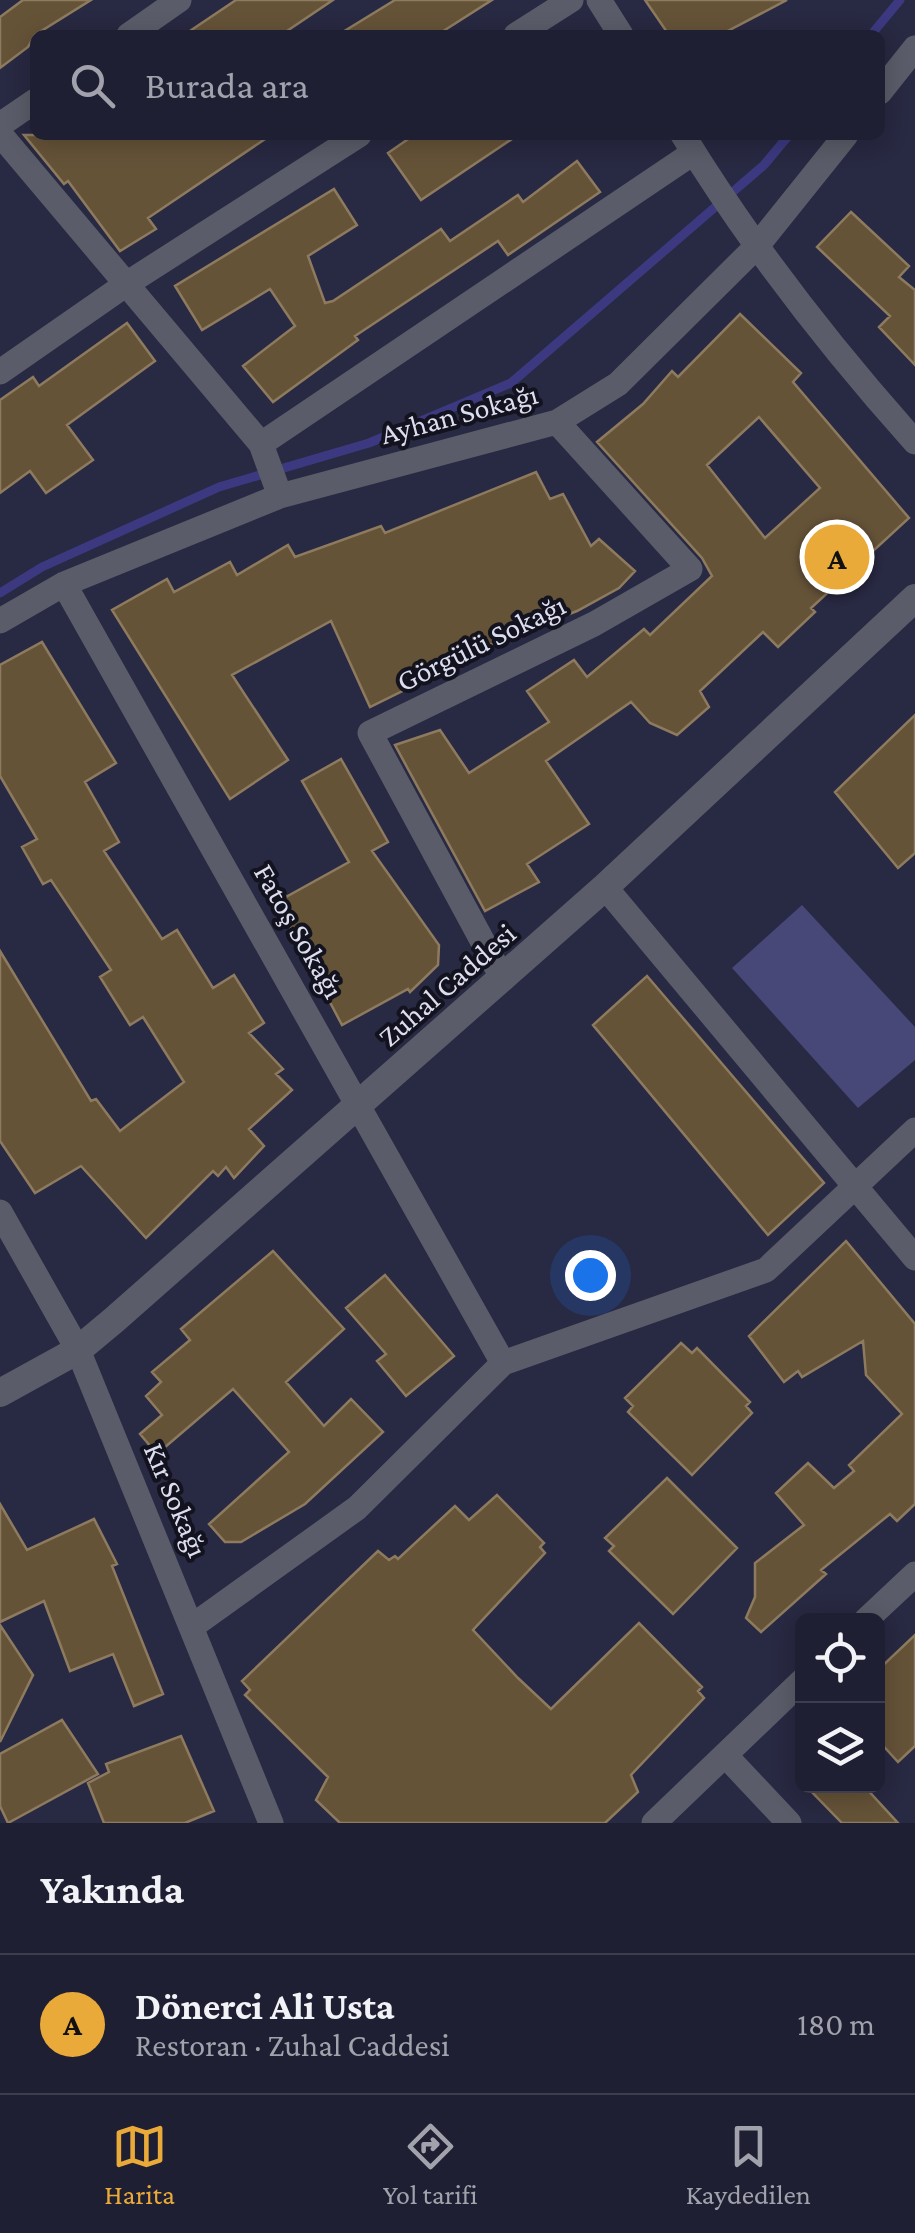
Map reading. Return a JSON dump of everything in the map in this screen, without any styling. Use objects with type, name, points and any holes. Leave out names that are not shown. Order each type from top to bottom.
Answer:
[{"type":"street","points":[[136,30],[179,0]]},
{"type":"street","points":[[524,30],[571,0]]},
{"type":"street","points":[[599,0],[617,30]]},
{"type":"street","points":[[885,86],[915,48]]},
{"type":"street","points":[[0,125],[30,104]]},
{"type":"street","points":[[0,134],[261,444],[280,496]]},
{"type":"street","points":[[0,372],[128,282],[351,140]]},
{"type":"street","name":"Ayhan Sokağı","points":[[0,621],[64,584],[280,496],[557,422],[618,384],[757,246],[842,140]]},
{"type":"street","points":[[261,444],[688,144],[757,246],[869,391],[915,442]]},
{"type":"street","name":"Görgülü Sokağı","points":[[503,979],[370,733],[594,624],[690,569],[557,422]]},
{"type":"street","name":"Fatoş Sokağı","points":[[64,584],[504,1363]]},
{"type":"street","name":"Zuhal Caddesi","points":[[0,1393],[78,1350],[606,887],[915,598]]},
{"type":"street","points":[[606,887],[915,1258]]},
{"type":"street","points":[[194,1625],[357,1508],[504,1363],[766,1270],[915,1130]]},
{"type":"street","name":"Kır Sokağı","points":[[0,1212],[78,1350],[194,1625],[270,1823]]},
{"type":"street","points":[[873,1613],[915,1574]]},
{"type":"street","points":[[654,1823],[795,1688]]},
{"type":"street","points":[[725,1755],[789,1823]]},
{"type":"shaded area","points":[[802,905],[915,1027],[915,1060],[858,1108],[732,968]]},
{"type":"building","points":[[23,0],[91,0],[43,30],[30,30],[28,47],[0,68],[0,17]]},
{"type":"building","points":[[236,0],[333,0],[288,30],[191,30]]},
{"type":"building","points":[[395,0],[492,0],[445,30],[346,30]]},
{"type":"building","points":[[645,0],[787,0],[730,30],[666,30]]},
{"type":"building","points":[[24,135],[30,135],[30,140],[264,140],[148,218],[156,229],[120,251],[68,181],[64,184]]},
{"type":"building","points":[[407,140],[511,140],[421,200],[388,153]]},
{"type":"building","points":[[577,161],[600,192],[508,255],[498,241],[355,336],[358,340],[273,402],[243,366],[295,326],[270,289],[202,330],[175,286],[334,189],[357,225],[308,256],[325,303],[333,301],[441,229],[450,241],[518,195],[523,202]]},
{"type":"building","points":[[851,212],[909,266],[899,277],[915,290],[915,365],[879,327],[890,316],[817,247]]},
{"type":"building","points":[[740,314],[801,373],[793,382],[909,518],[811,608],[815,612],[778,647],[763,632],[700,691],[709,707],[677,735],[650,723],[631,702],[546,761],[589,824],[527,864],[539,882],[485,911],[395,745],[440,730],[469,773],[549,722],[527,691],[574,660],[587,677],[644,629],[650,635],[712,576],[702,558],[597,442],[643,404],[672,371],[678,377]],"holes":[[[759,417],[820,488],[765,538],[707,465]]]},
{"type":"building","points":[[127,323],[155,361],[67,425],[93,460],[46,493],[30,471],[0,493],[0,400],[33,377],[39,386]]},
{"type":"building","points":[[536,472],[550,499],[563,494],[591,546],[599,539],[635,571],[619,588],[577,611],[443,663],[447,669],[370,707],[331,621],[232,675],[288,760],[230,799],[112,610],[167,579],[174,592],[230,562],[237,575],[288,545],[295,557],[381,526],[385,533]]},
{"type":"building","points":[[42,642],[116,763],[85,782],[119,842],[104,851],[162,939],[177,930],[213,988],[234,975],[264,1023],[249,1033],[283,1069],[276,1074],[292,1090],[249,1129],[264,1146],[234,1178],[226,1167],[218,1176],[213,1171],[146,1238],[81,1166],[35,1193],[0,1141],[0,951],[91,1101],[96,1099],[120,1131],[184,1082],[143,1017],[130,1025],[100,977],[111,970],[51,880],[43,884],[22,847],[37,839],[0,776],[0,665]]},
{"type":"building","points":[[915,715],[915,853],[898,868],[835,792]]},
{"type":"building","points":[[341,759],[388,842],[372,851],[439,945],[438,965],[410,992],[408,989],[342,1025],[277,902],[349,862],[302,781]]},
{"type":"building","points":[[647,976],[824,1183],[768,1235],[593,1025]]},
{"type":"building","points":[[846,1241],[915,1324],[915,1504],[897,1521],[890,1514],[821,1570],[826,1574],[761,1632],[746,1618],[755,1597],[755,1563],[804,1525],[776,1493],[808,1463],[834,1488],[854,1471],[849,1465],[902,1414],[866,1375],[863,1341],[802,1377],[798,1371],[784,1382],[749,1336]]},
{"type":"building","points":[[273,1251],[344,1329],[286,1382],[324,1426],[351,1399],[383,1432],[305,1504],[241,1542],[225,1542],[209,1524],[289,1452],[233,1389],[157,1454],[140,1434],[162,1415],[146,1396],[161,1382],[152,1372],[190,1340],[181,1329]]},
{"type":"building","points":[[385,1275],[454,1356],[406,1396],[377,1361],[386,1354],[346,1308]]},
{"type":"building","points":[[681,1343],[692,1353],[697,1348],[750,1402],[746,1406],[752,1413],[692,1475],[628,1412],[633,1406],[625,1398]]},
{"type":"building","points":[[667,1478],[737,1548],[673,1614],[609,1551],[614,1546],[605,1538]]},
{"type":"building","points":[[497,1495],[544,1543],[540,1547],[545,1553],[473,1630],[518,1678],[551,1709],[639,1623],[702,1687],[698,1691],[704,1698],[631,1775],[638,1792],[605,1823],[340,1823],[316,1800],[328,1777],[245,1695],[250,1690],[242,1681],[378,1551],[389,1560],[395,1556],[398,1559],[455,1506],[469,1520]]},
{"type":"building","points":[[0,1504],[27,1550],[94,1519],[117,1564],[112,1566],[163,1694],[134,1706],[113,1654],[70,1671],[44,1601],[0,1622]]},
{"type":"building","points":[[0,1625],[33,1675],[0,1742]]},
{"type":"building","points":[[915,1635],[915,1746],[898,1762],[885,1748],[885,1663]]},
{"type":"building","points":[[62,1720],[98,1774],[8,1823],[0,1806],[0,1754]]},
{"type":"building","points":[[181,1736],[214,1811],[185,1823],[104,1823],[88,1783],[109,1772],[106,1764]]},
{"type":"building","points":[[813,1793],[870,1793],[898,1823],[842,1823]]},
{"type":"waterway","points":[[875,30],[900,0]]},
{"type":"waterway","points":[[0,593],[42,567],[219,487],[369,443],[511,383],[764,165],[785,140]]},
{"type":"place","name":"Dönerci Ali Usta","points":[[837,557]]}]
